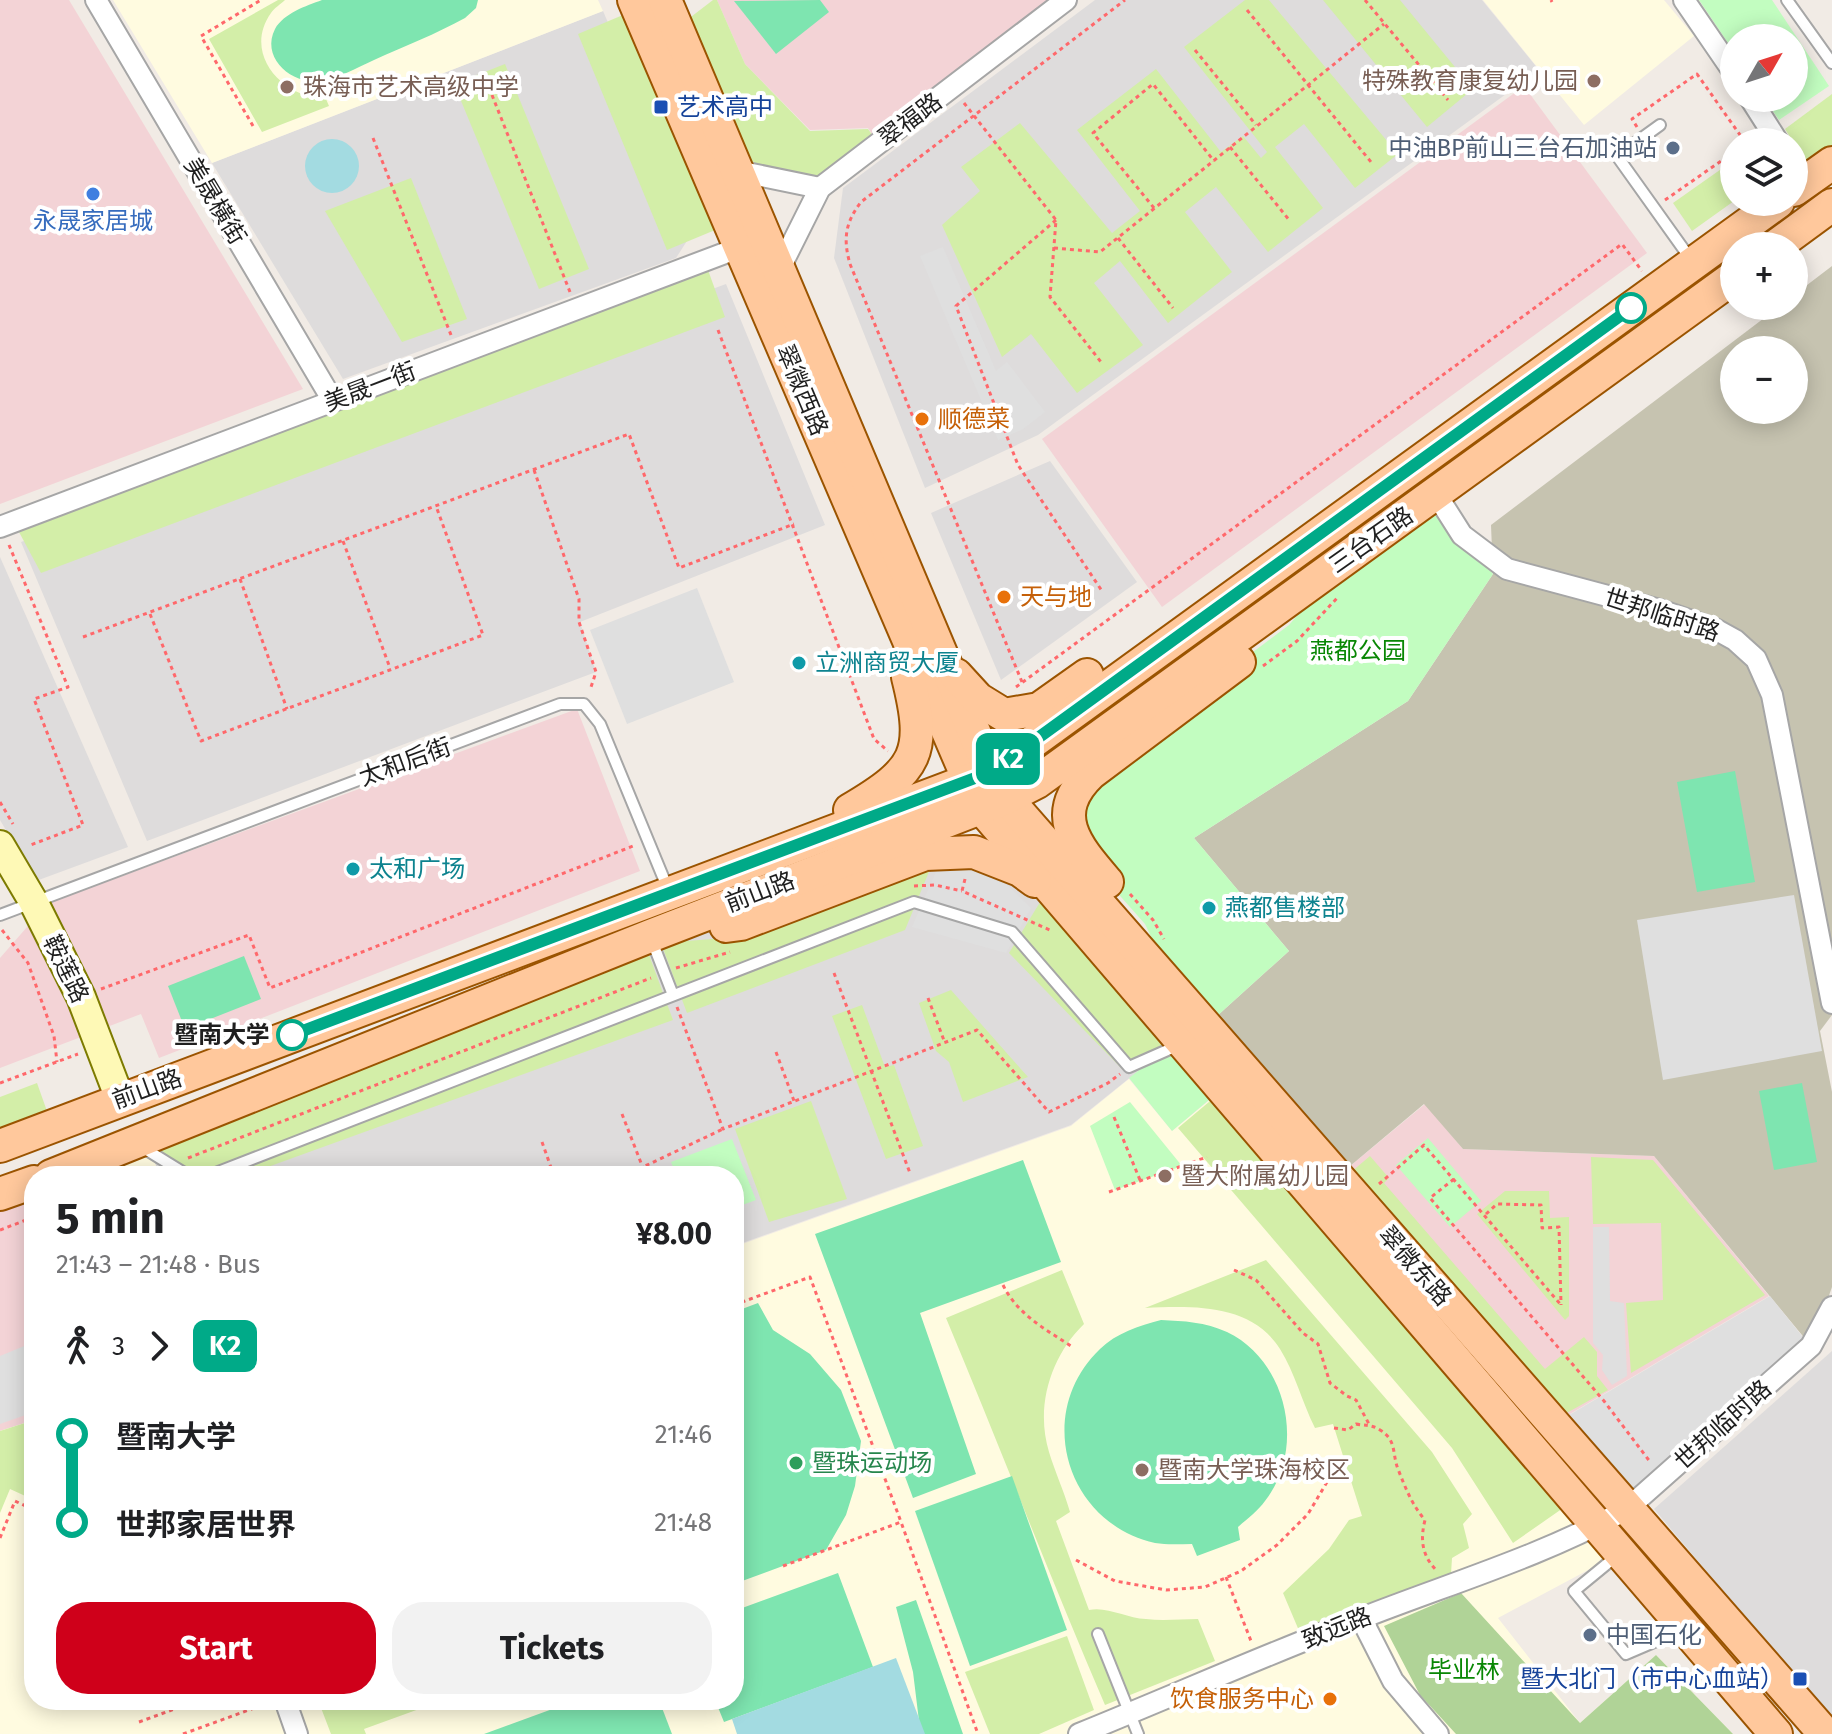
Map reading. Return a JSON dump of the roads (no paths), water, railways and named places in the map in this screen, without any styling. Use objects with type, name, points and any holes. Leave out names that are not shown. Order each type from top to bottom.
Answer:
[{"type":"main road","name":"翠微西路","points":[[634,0],[885,585],[986,789]]},
{"type":"main road","name":"翠微西路","points":[[665,0],[945,663],[986,789]]},
{"type":"main road","points":[[1808,175],[1832,163]]},
{"type":"main road","points":[[1795,232],[1832,205]]},
{"type":"main road","name":"三台石路","points":[[986,789],[1357,507],[1759,216]]},
{"type":"main road","name":"三台石路","points":[[986,789],[1037,782],[1720,287]]},
{"type":"main road","points":[[945,663],[978,699],[1004,715],[1039,709],[1235,570],[1357,507]]},
{"type":"main road","points":[[1181,999],[1144,924],[1082,853],[1071,832],[1068,806],[1091,773],[1289,624],[1349,555]]},
{"type":"main road","points":[[786,849],[882,791],[907,766],[919,738],[917,714],[885,585]]},
{"type":"main road","name":"前山路","points":[[0,1146],[786,849],[986,789]]},
{"type":"main road","name":"前山路","points":[[97,1166],[137,1143],[650,936],[986,789]]},
{"type":"main road","name":"翠微东路","points":[[986,789],[1057,897],[1776,1734]]},
{"type":"main road","name":"翠微东路","points":[[986,789],[1181,999],[1825,1734]]},
{"type":"main road","points":[[650,936],[741,924],[925,854],[974,852],[1020,870],[1057,897]]},
{"type":"main road","points":[[0,1194],[24,1186]]},
{"type":"street","name":"美晟橫街","points":[[96,0],[333,401]]},
{"type":"street","name":"翠福路","points":[[820,188],[1066,0]]},
{"type":"street","points":[[1684,0],[1720,53]]},
{"type":"street","points":[[737,171],[820,188],[779,270]]},
{"type":"street","name":"美晟一街","points":[[0,527],[741,247]]},
{"type":"street","name":"世邦临时路","points":[[1436,494],[1462,535],[1507,569],[1660,610],[1715,629],[1735,640],[1756,659],[1772,695],[1832,1003]]},
{"type":"street","name":"鞍莲路","points":[[13,839],[33,901],[81,997],[120,1099]]},
{"type":"street","name":"世邦临时路","points":[[1597,1526],[1627,1509],[1663,1479],[1811,1346],[1832,1307]]},
{"type":"street","name":"致远路","points":[[1079,1734],[1361,1618],[1515,1562],[1597,1526]]},
{"type":"street","points":[[1361,1618],[1393,1681],[1438,1734]]},
{"type":"street","points":[[289,1710],[297,1734]]},
{"type":"lane","points":[[1787,0],[1832,63]]},
{"type":"lane","points":[[1660,125],[1617,156],[1694,263]]},
{"type":"lane","name":"太和后街","points":[[0,915],[560,704],[584,704],[600,724],[669,892]]},
{"type":"lane","points":[[234,1166],[914,902],[1012,932],[1129,1067],[1183,1043]]},
{"type":"lane","points":[[650,936],[673,995]]},
{"type":"lane","points":[[137,1143],[173,1166]]},
{"type":"lane","points":[[1620,1553],[1574,1591],[1626,1654],[1685,1628]]},
{"type":"lane","points":[[1098,1634],[1138,1734]]},
{"type":"water","points":[[332,139],[351,147],[359,166],[351,185],[332,193],[313,185],[305,166],[313,147]]},
{"type":"water","points":[[896,1658],[925,1734],[737,1734],[732,1719]]},
{"type":"place","name":"特殊教育康复幼儿园","points":[[1594,81]]},
{"type":"place","name":"珠海市艺术高级中学","points":[[287,87]]},
{"type":"place","name":"艺术高中","points":[[661,107]]},
{"type":"place","name":"中油BP前山三台石加油站","points":[[1673,148]]},
{"type":"place","name":"永晟家居城","points":[[93,194]]},
{"type":"place","name":"顺德菜","points":[[922,419]]},
{"type":"place","name":"天与地","points":[[1004,597]]},
{"type":"place","name":"立洲商贸大厦","points":[[799,663]]},
{"type":"place","name":"太和广场","points":[[353,869]]},
{"type":"place","name":"燕都售楼部","points":[[1209,908]]},
{"type":"place","name":"暨南大学","points":[[292,1035]]},
{"type":"place","name":"暨大附属幼儿园","points":[[1165,1176]]},
{"type":"place","name":"暨珠运动场","points":[[796,1463]]},
{"type":"place","name":"暨南大学珠海校区","points":[[1142,1470]]},
{"type":"place","name":"中国石化","points":[[1590,1635]]},
{"type":"place","name":"暨大北门（市中心血站）","points":[[1800,1679]]},
{"type":"place","name":"饮食服务中心","points":[[1330,1699]]},
{"type":"park label","name":"燕都公园","points":[[1358,651]]},
{"type":"park label","name":"毕业林","points":[[1464,1670]]}]
